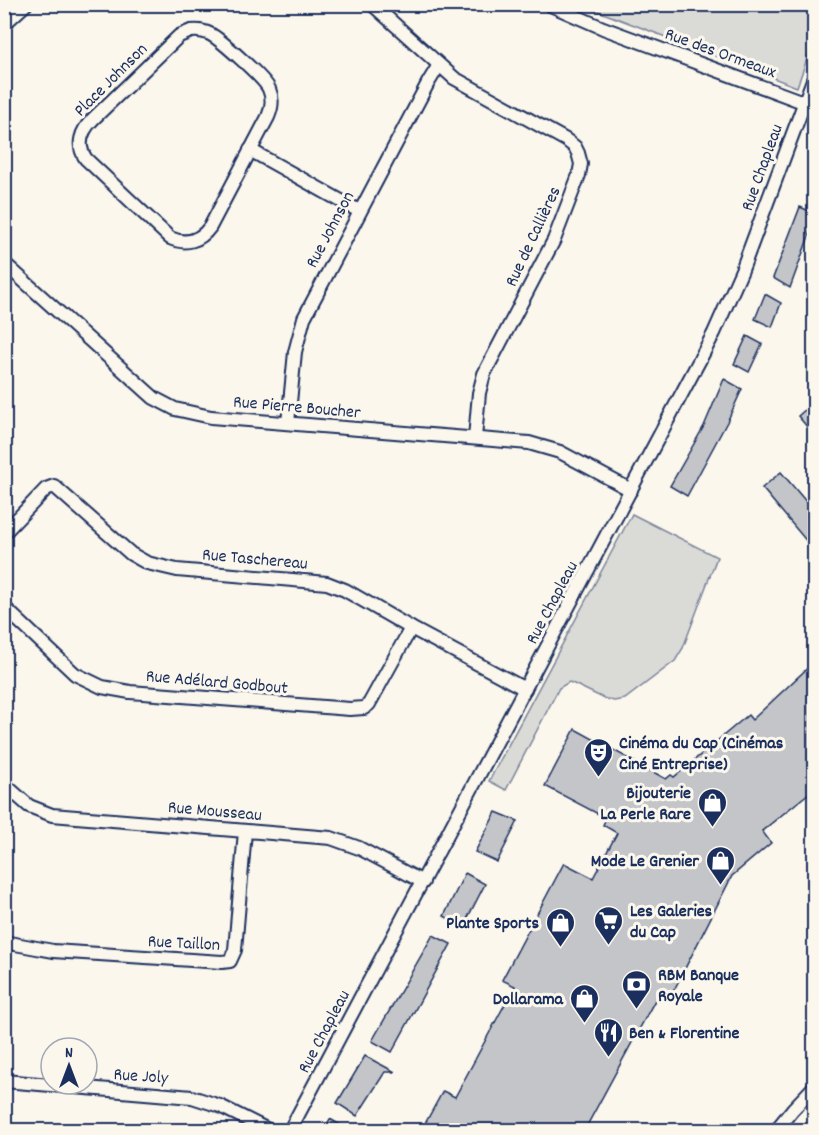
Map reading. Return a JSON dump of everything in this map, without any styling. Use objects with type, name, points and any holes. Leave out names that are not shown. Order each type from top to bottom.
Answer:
[{"type":"street","points":[[4,24],[26,4]]},
{"type":"street","name":"Rue de Callières","points":[[372,4],[439,65],[466,85],[567,140],[575,147],[581,164],[557,232],[484,374],[479,393],[476,438]]},
{"type":"street","name":"Rue des Ormeaux","points":[[548,4],[611,31],[809,105]]},
{"type":"street","name":"Place Johnson","points":[[197,30],[214,36],[263,81],[270,91],[270,111],[250,150],[206,231],[198,239],[182,242],[170,238],[86,159],[82,154],[81,135],[88,124],[179,36],[185,32],[197,30]]},
{"type":"street","name":"Rue Johnson","points":[[288,423],[295,352],[304,318],[359,211],[439,65]]},
{"type":"street","name":"Rue Chapleau","points":[[290,1131],[723,314],[809,105],[814,77]]},
{"type":"street","points":[[250,150],[359,211]]},
{"type":"street","name":"Rue Pierre Boucher","points":[[4,263],[135,383],[164,404],[187,413],[211,417],[528,443],[549,448],[631,490]]},
{"type":"street","name":"Rue Taschereau","points":[[4,533],[46,489],[54,486],[131,554],[147,563],[177,570],[327,583],[525,689]]},
{"type":"street","name":"Rue Adélard Godbout","points":[[4,607],[75,674],[102,687],[141,693],[350,709],[364,708],[369,704],[411,628]]},
{"type":"street","name":"Rue Mousseau","points":[[4,784],[29,806],[52,815],[322,837],[359,848],[423,882]]},
{"type":"street","name":"Rue Taillon","points":[[4,942],[53,951],[169,960],[230,961],[236,950],[245,831]]},
{"type":"street","name":"Rue Joly","points":[[4,1081],[192,1097],[220,1106],[268,1131]]},
{"type":"street","points":[[776,1131],[814,1087]]},
{"type":"shaded area","points":[[582,5],[814,5],[814,39],[797,87]]},
{"type":"shaded area","points":[[632,514],[717,557],[683,648],[675,661],[625,699],[614,701],[603,698],[569,682],[559,688],[506,790],[489,781]]},
{"type":"building","points":[[800,207],[814,213],[814,222],[790,288],[773,278]]},
{"type":"building","points":[[765,294],[781,303],[772,327],[755,319]]},
{"type":"building","points":[[747,336],[762,344],[749,372],[734,364]]},
{"type":"building","points":[[724,379],[742,389],[687,496],[670,486],[704,426]]},
{"type":"building","points":[[814,402],[814,435],[798,416]]},
{"type":"building","points":[[781,472],[814,511],[814,550],[762,488]]},
{"type":"building","name":"Les Galeries du Cap","points":[[814,662],[814,789],[762,831],[771,843],[732,876],[672,994],[662,989],[584,1131],[421,1131],[443,1091],[455,1097],[515,986],[502,980],[564,863],[593,878],[617,833],[603,825],[606,818],[545,786],[575,729],[666,779],[671,775],[674,777],[748,715],[752,720]]},
{"type":"building","points":[[496,812],[518,821],[497,862],[475,852]]},
{"type":"building","points":[[465,873],[485,884],[463,927],[444,916]]},
{"type":"building","points":[[433,935],[451,944],[392,1052],[372,1041]]},
{"type":"building","points":[[365,1056],[395,1072],[385,1072],[357,1116],[337,1103]]},
{"type":"building","points":[[330,1119],[351,1131],[323,1131]]},
{"type":"place","name":"Cinéma du Cap (Cinémas Ciné Entreprise)","points":[[598,778]]},
{"type":"place","name":"Bijouterie La Perle Rare","points":[[712,828]]},
{"type":"place","name":"Mode Le Grenier","points":[[720,886]]},
{"type":"place","name":"Les Galeries du Cap","points":[[609,946]]},
{"type":"place","name":"Plante Sports","points":[[560,948]]},
{"type":"place","name":"RBM Banque Royale","points":[[637,1010]]},
{"type":"place","name":"Dollarama","points":[[584,1024]]},
{"type":"place","name":"Ben & Florentine","points":[[608,1058]]}]
